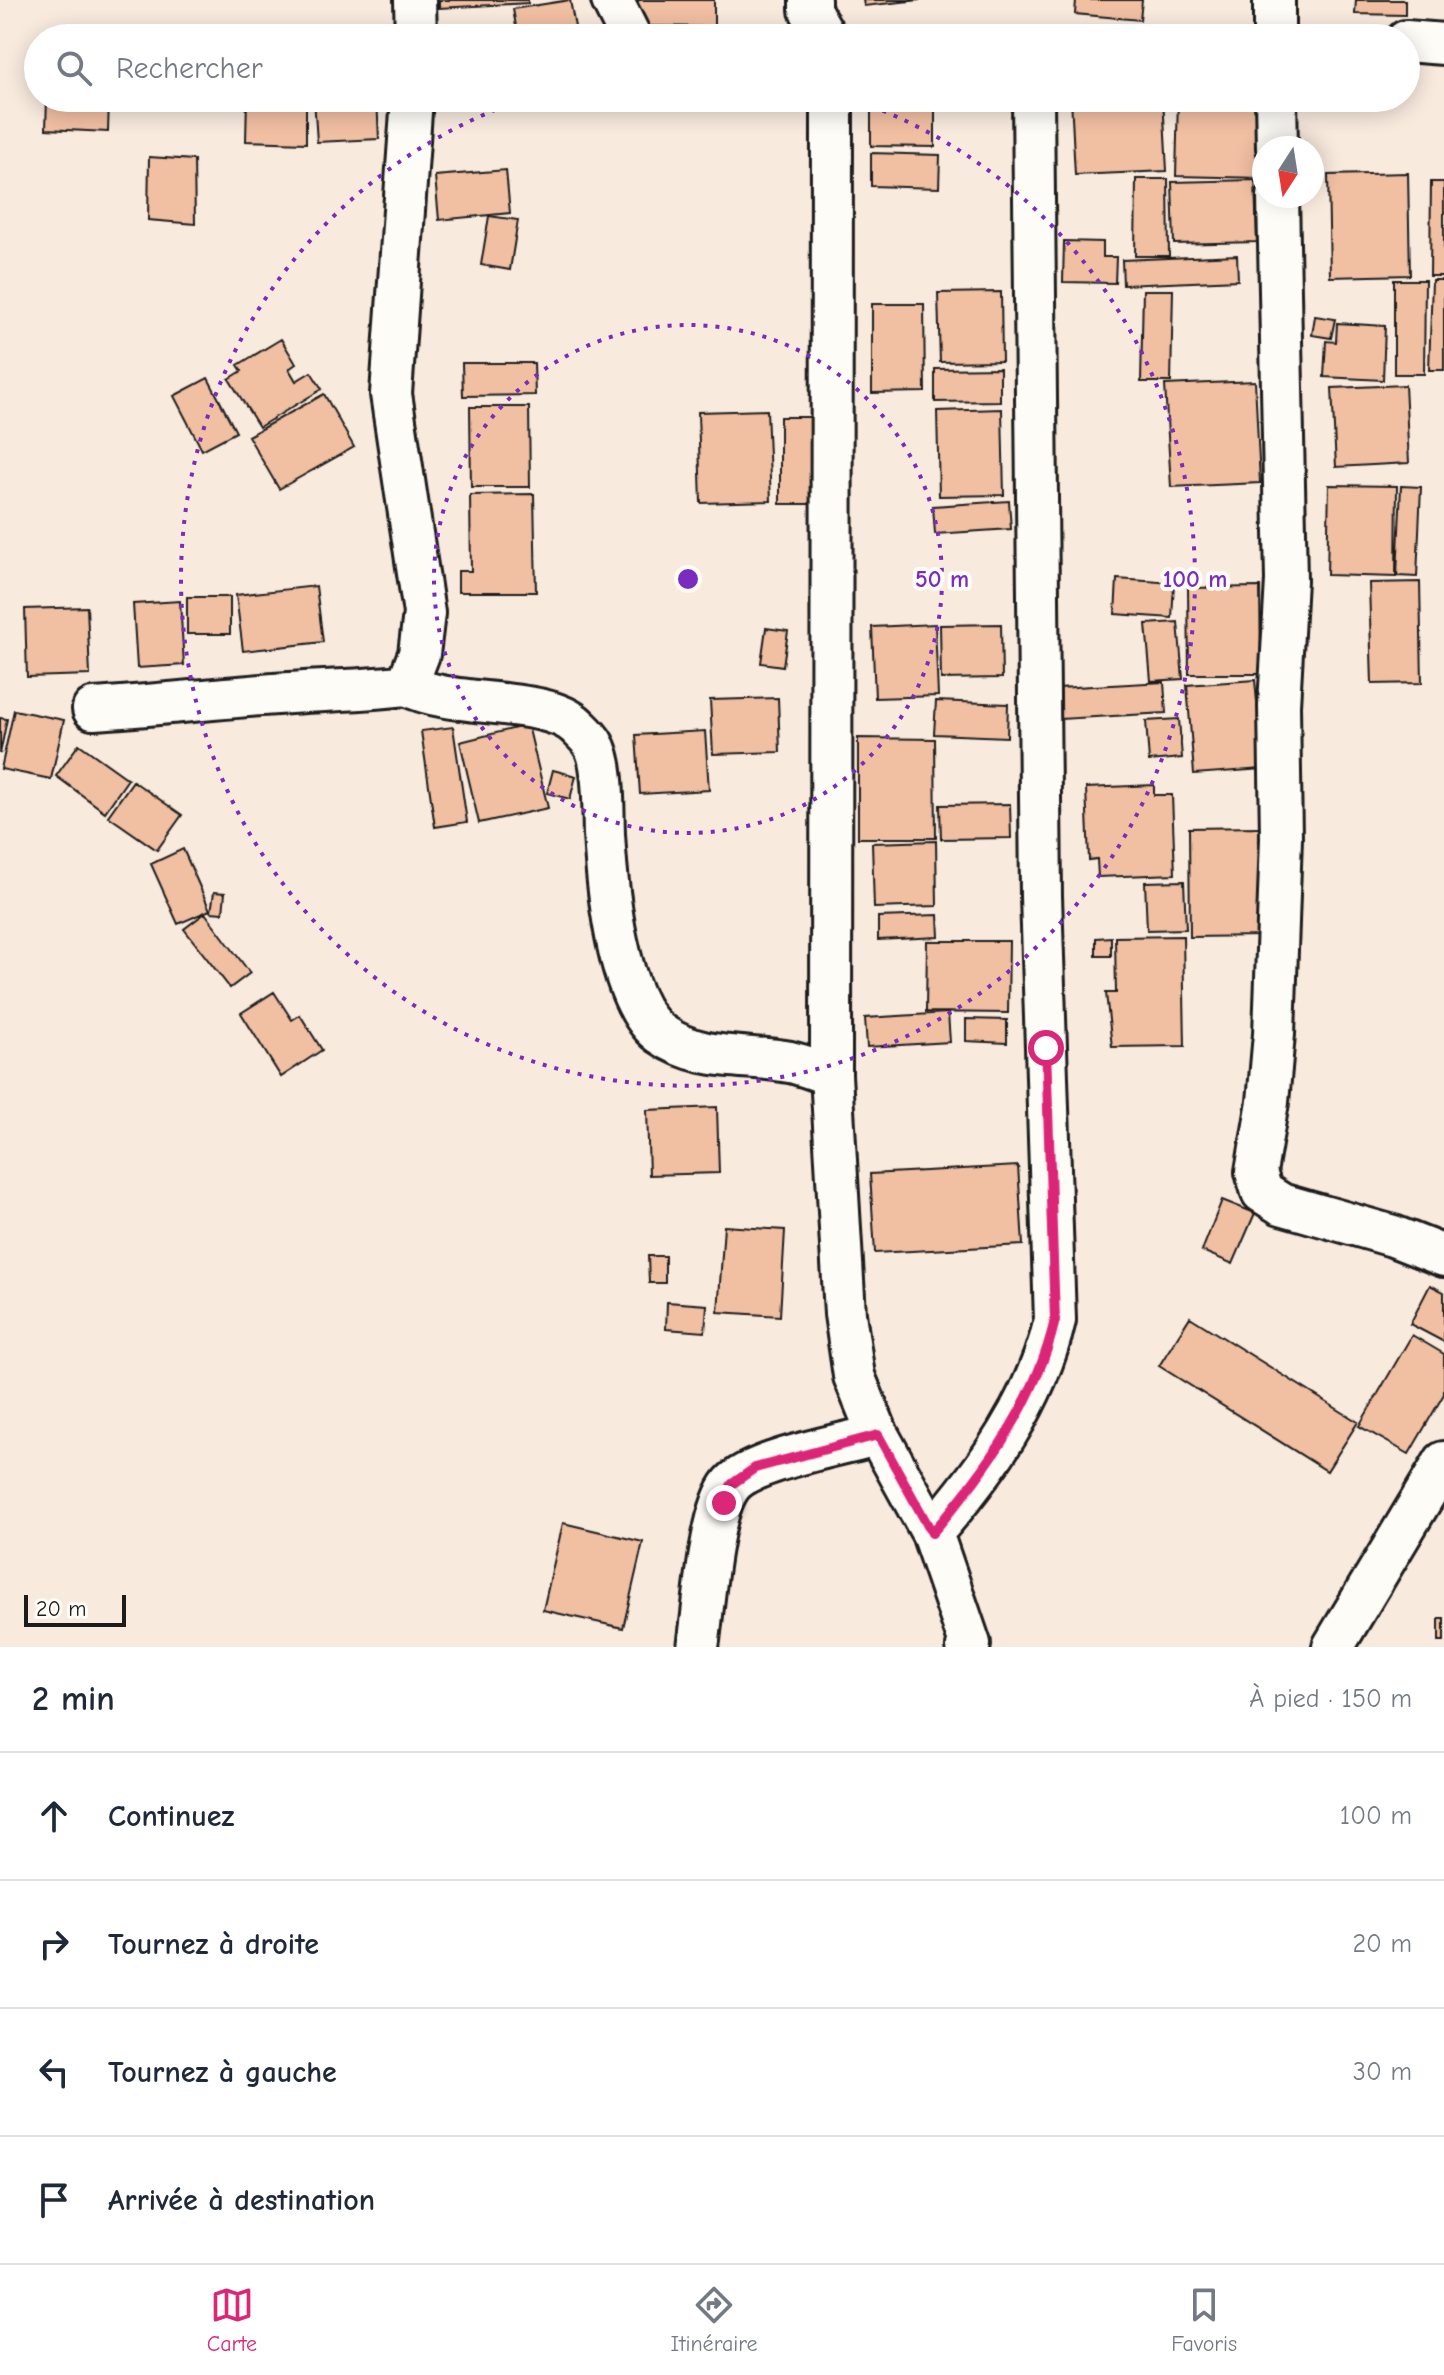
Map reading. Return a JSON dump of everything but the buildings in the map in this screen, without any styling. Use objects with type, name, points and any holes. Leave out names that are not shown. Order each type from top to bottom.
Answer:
[{"type":"street","points":[[415,0],[416,24]]},
{"type":"street","points":[[612,0],[624,24]]},
{"type":"street","points":[[810,0],[810,10],[818,24]]},
{"type":"street","points":[[1274,0],[1274,24]]},
{"type":"street","points":[[1420,42],[1444,44]]},
{"type":"street","points":[[407,685],[419,654],[424,613],[391,394],[411,112]]},
{"type":"street","points":[[832,112],[831,1075],[845,1314],[854,1376],[878,1435],[932,1533],[972,1646]]},
{"type":"street","points":[[932,1533],[987,1465],[1010,1428],[1048,1349],[1055,1320],[1041,896],[1033,112]]},
{"type":"street","points":[[1276,112],[1277,136]]},
{"type":"street","points":[[1278,208],[1286,580],[1279,705],[1281,838],[1273,1048],[1256,1172],[1262,1192],[1281,1204],[1393,1236],[1444,1256]]},
{"type":"street","points":[[93,709],[407,685],[427,695],[543,711],[573,722],[594,745],[600,776],[613,914],[633,999],[659,1033],[695,1052],[791,1062],[831,1075]]},
{"type":"street","points":[[698,1647],[715,1523],[732,1484],[755,1468],[878,1435]]},
{"type":"street","points":[[1333,1647],[1444,1462]]},
{"type":"route","points":[[724,1503],[732,1484],[755,1468],[878,1435],[932,1533],[987,1465],[1030,1392],[1048,1349],[1055,1320],[1046,1048]]}]
